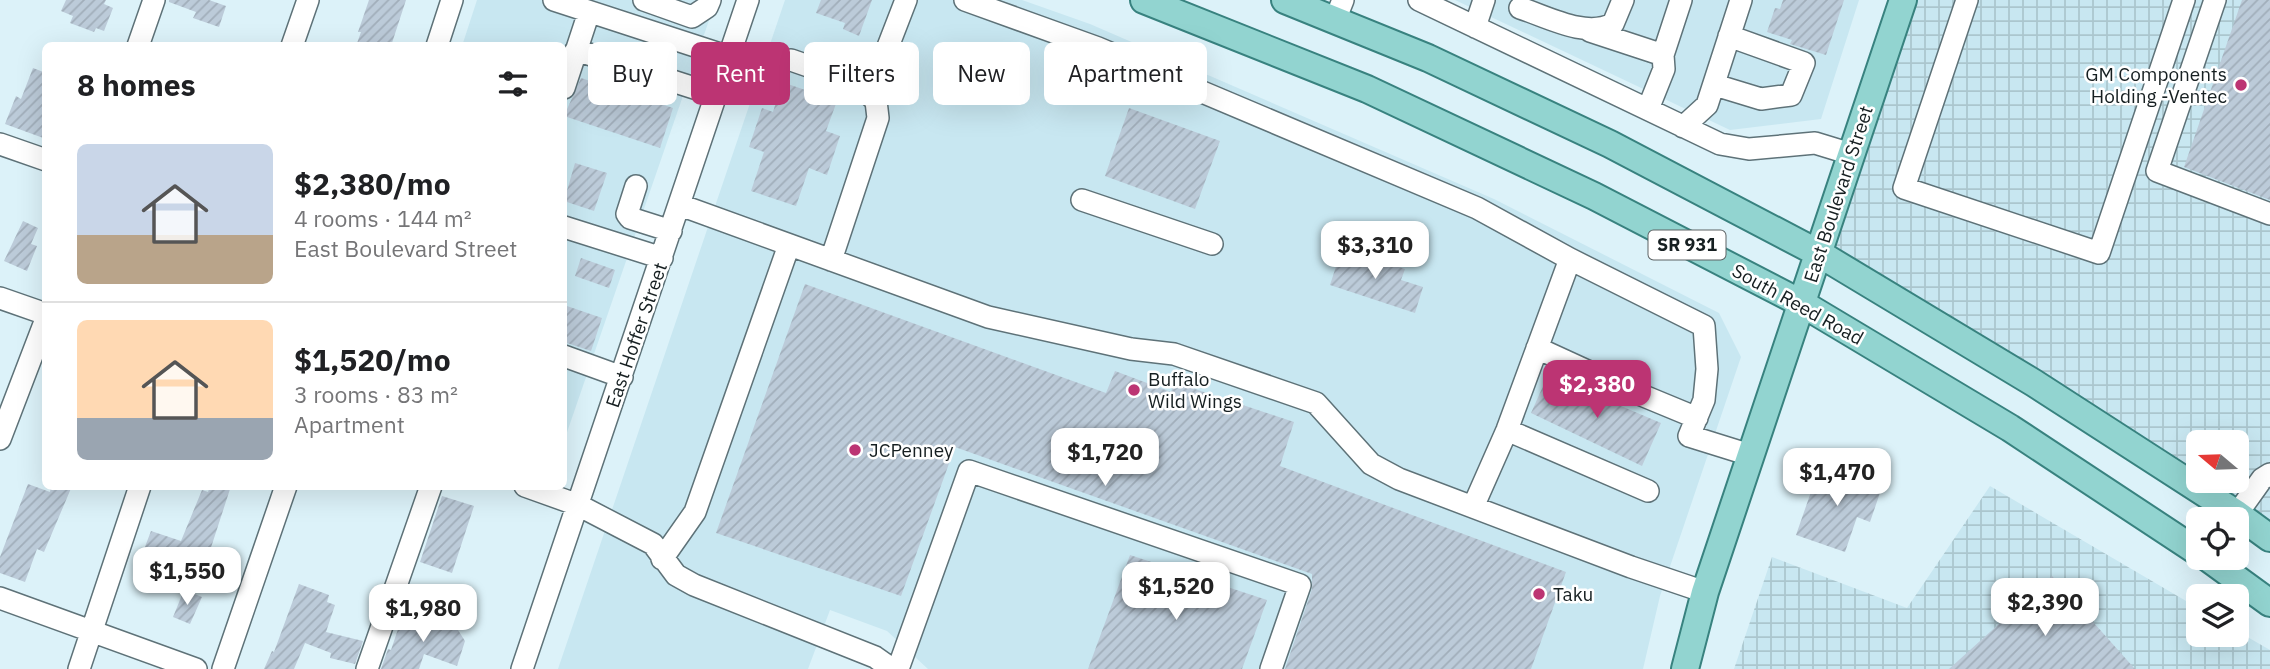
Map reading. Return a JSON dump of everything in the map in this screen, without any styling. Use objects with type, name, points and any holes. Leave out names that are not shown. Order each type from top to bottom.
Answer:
[{"type":"main road","name":"South Reed Road","points":[[1144,0],[1367,89],[1594,196],[1801,303],[2010,428],[2186,544]]},
{"type":"main road","name":"SR 931","points":[[1285,0],[1339,10],[1428,58],[1610,144],[1818,253],[2034,383],[2226,507]]},
{"type":"main road","name":"East Boulevard Street","points":[[1685,669],[1705,592],[1903,0]]},
{"type":"main road","name":"SR 931","points":[[2249,523],[2270,538]]},
{"type":"main road","points":[[2225,570],[2270,603]]},
{"type":"street","points":[[139,42],[154,0]]},
{"type":"street","points":[[293,42],[308,0]]},
{"type":"street","points":[[438,42],[452,0]]},
{"type":"street","points":[[554,0],[691,45]]},
{"type":"street","points":[[644,0],[692,17],[707,7],[710,0]]},
{"type":"street","name":"East Hoffer Street","points":[[734,42],[748,0]]},
{"type":"street","points":[[890,42],[906,0]]},
{"type":"street","points":[[965,0],[1098,48],[1477,208],[1570,259],[1704,326],[1707,369],[1704,400],[1689,436],[1750,455]]},
{"type":"street","points":[[1419,0],[1720,144],[1749,149],[1815,143],[1851,154]]},
{"type":"street","points":[[1475,27],[1484,0]]},
{"type":"street","points":[[1588,30],[1604,29],[1614,24],[1623,0]]},
{"type":"street","points":[[1648,109],[1664,69],[1663,55],[1681,0]]},
{"type":"street","points":[[1683,127],[1707,105],[1741,0]]},
{"type":"street","points":[[1967,0],[1904,188],[2099,253],[2184,0]]},
{"type":"street","points":[[2215,0],[2157,171],[2270,215]]},
{"type":"street","points":[[1509,43],[1521,4],[1663,55]]},
{"type":"street","points":[[567,78],[589,12]]},
{"type":"street","points":[[1715,85],[1761,99],[1791,95],[1804,63],[1729,36]]},
{"type":"street","points":[[576,50],[691,87]]},
{"type":"street","points":[[791,60],[804,65]]},
{"type":"street","name":"East Hoffer Street","points":[[522,669],[713,105]]},
{"type":"street","points":[[831,260],[878,118],[876,105]]},
{"type":"street","points":[[0,144],[42,159]]},
{"type":"street","points":[[636,186],[626,214],[630,218],[671,231]]},
{"type":"street","points":[[1082,200],[1212,244]]},
{"type":"street","points":[[680,205],[988,317],[1131,349],[1174,354],[1317,403],[1371,464],[1399,479],[1631,568],[1705,592]]},
{"type":"street","points":[[567,228],[662,258]]},
{"type":"street","points":[[662,558],[695,512],[789,245]]},
{"type":"street","points":[[1473,507],[1507,430],[1570,259]]},
{"type":"street","points":[[0,298],[42,314]]},
{"type":"street","points":[[0,439],[42,327]]},
{"type":"street","points":[[1537,348],[1697,418]]},
{"type":"street","points":[[567,357],[622,377]]},
{"type":"street","points":[[1507,430],[1648,491]]},
{"type":"street","points":[[898,669],[969,471],[1300,585],[1271,669]]},
{"type":"street","points":[[2242,507],[2262,480],[2270,474]]},
{"type":"street","points":[[79,669],[139,490]]},
{"type":"street","points":[[223,669],[285,490]]},
{"type":"street","points":[[367,669],[430,490]]},
{"type":"street","points":[[537,490],[578,505],[653,544],[676,575],[694,585],[875,657],[892,669]]},
{"type":"street","points":[[0,598],[196,669]]},
{"type":"shaded area","points":[[477,0],[716,0],[702,42],[691,42],[691,73],[567,432],[567,89],[567,42],[463,42]]},
{"type":"shaded area","points":[[785,0],[1022,0],[1132,42],[1044,42],[1044,105],[1207,105],[1207,75],[1494,199],[1719,313],[1741,357],[1660,596],[1643,669],[928,669],[887,631],[830,610],[808,669],[558,669],[749,105],[790,105],[790,42],[771,42]]},
{"type":"shaded area","points":[[1455,0],[1859,0],[1821,119],[1730,130]]},
{"type":"shaded area","points":[[1901,0],[2270,0],[2270,538],[2249,525],[2249,507],[2221,507],[2200,494],[2249,494],[2249,430],[2186,430],[2186,485],[1818,253]]},
{"type":"shaded area","points":[[1990,486],[2186,601],[2186,647],[2249,647],[2249,638],[2270,650],[2270,669],[1734,669],[1772,557],[1907,608]]},
{"type":"building","points":[[66,0],[106,0],[104,4],[113,8],[104,31],[96,28],[94,32],[70,23],[73,16],[61,11]]},
{"type":"building","points":[[169,0],[209,0],[226,6],[219,27],[193,18],[196,12]]},
{"type":"building","points":[[369,0],[406,0],[392,42],[357,42],[361,32],[358,32]]},
{"type":"building","points":[[821,0],[872,0],[859,36],[843,29],[845,23],[816,13]]},
{"type":"building","points":[[1783,0],[1844,0],[1826,55],[1790,44],[1792,40],[1767,32],[1775,8],[1780,9]]},
{"type":"building","name":"GM Components Holding -Ventec","points":[[2242,0],[2270,0],[2270,200],[2184,167]]},
{"type":"building","points":[[33,68],[42,71],[42,138],[5,124],[16,96],[21,99]]},
{"type":"building","points":[[581,78],[588,80],[588,105],[664,105],[673,108],[660,148],[567,117],[567,109]]},
{"type":"building","points":[[790,85],[804,90],[804,105],[836,105],[826,131],[840,136],[827,175],[809,168],[796,206],[751,191],[764,152],[749,147],[762,108],[773,112],[775,105],[790,105]]},
{"type":"building","points":[[1129,108],[1220,141],[1195,209],[1105,176]]},
{"type":"building","points":[[575,163],[607,173],[594,211],[567,202],[567,191]]},
{"type":"building","points":[[23,221],[38,228],[31,244],[37,246],[27,271],[4,261]]},
{"type":"building","points":[[1342,248],[1405,269],[1401,280],[1423,287],[1415,313],[1330,285]]},
{"type":"building","points":[[581,258],[615,270],[609,288],[575,276]]},
{"type":"building","points":[[805,284],[1106,393],[1115,371],[1171,392],[1174,382],[1294,422],[1280,466],[1566,572],[1531,669],[1285,669],[1312,589],[1312,574],[955,447],[901,596],[716,533]]},
{"type":"building","points":[[567,306],[602,318],[591,351],[567,343]]},
{"type":"building","points":[[1548,375],[1661,423],[1642,466],[1531,413]]},
{"type":"building","points":[[1820,466],[1882,487],[1870,522],[1857,517],[1845,552],[1796,535]]},
{"type":"building","points":[[28,484],[50,492],[70,490],[44,552],[37,549],[25,582],[0,573],[0,557]]},
{"type":"building","points":[[202,490],[230,490],[201,572],[143,552],[151,531],[181,541]]},
{"type":"building","points":[[442,496],[474,506],[452,573],[420,562]]},
{"type":"building","points":[[1130,555],[1267,600],[1242,669],[1088,669]]},
{"type":"building","points":[[2052,576],[2135,669],[1949,669]]},
{"type":"building","points":[[299,584],[329,595],[327,602],[335,605],[326,632],[363,641],[355,664],[330,658],[331,653],[305,643],[294,669],[264,669],[272,651],[274,652]]},
{"type":"building","points":[[184,590],[202,597],[190,624],[173,617]]},
{"type":"building","points":[[404,611],[458,630],[465,641],[457,666],[424,654],[419,669],[381,669],[388,649],[391,650]]},
{"type":"place","name":"GM Components Holding -Ventec","points":[[2241,85]]},
{"type":"place","name":"Buffalo Wild Wings","points":[[1134,390]]},
{"type":"place","name":"JCPenney","points":[[855,450]]},
{"type":"place","name":"Taku","points":[[1539,594]]}]
